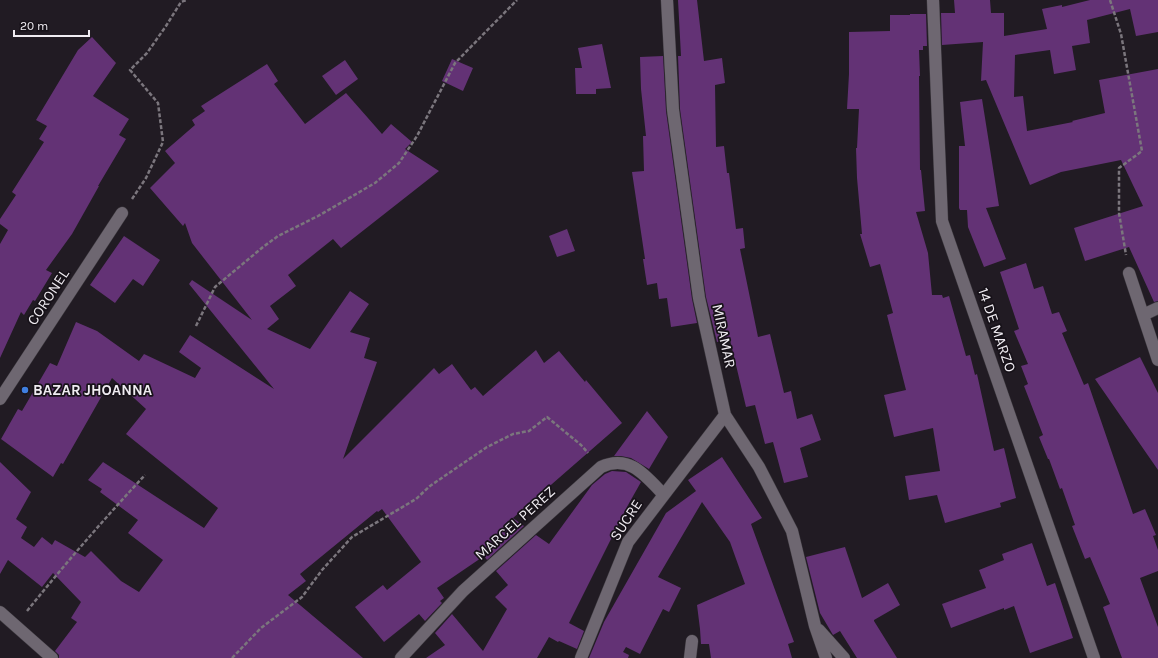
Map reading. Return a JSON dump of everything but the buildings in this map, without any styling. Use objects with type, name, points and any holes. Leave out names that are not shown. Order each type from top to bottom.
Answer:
[{"type":"street","name":"MIRAMAR","points":[[667,0],[673,110],[698,290],[725,415],[759,467],[792,531],[815,626],[826,658]]},
{"type":"street","name":"14 DE MARZO","points":[[934,0],[942,221],[1094,658]]},
{"type":"street","name":"CORONEL","points":[[0,399],[122,213]]},
{"type":"street","points":[[1129,273],[1158,360]]},
{"type":"street","points":[[1143,315],[1158,308]]},
{"type":"street","name":"SUCRE","points":[[581,658],[628,542],[725,415]]},
{"type":"street","name":"MARCEL PEREZ","points":[[401,658],[463,592],[601,467],[614,462],[621,462],[632,466],[643,472],[664,494]]},
{"type":"street","points":[[0,612],[52,658]]},
{"type":"street","points":[[815,626],[844,658]]},
{"type":"street","points":[[690,658],[692,641]]},
{"type":"path","points":[[122,213],[146,178],[163,142],[158,103],[130,70],[147,53],[181,2],[187,0]]},
{"type":"path","points":[[196,326],[215,287],[263,247],[278,236],[318,216],[375,183],[398,163],[417,136],[455,63],[517,0]]},
{"type":"path","points":[[1110,0],[1121,34],[1142,151],[1119,168],[1119,213],[1129,273]]},
{"type":"path","points":[[232,658],[261,628],[302,597],[322,570],[352,537],[416,500],[430,486],[487,447],[513,434],[529,431],[547,417],[581,445],[601,467]]},
{"type":"path","points":[[15,626],[71,558],[145,475]]},
{"type":"place","name":"BAZAR JHOANNA","points":[[25,390]]}]
